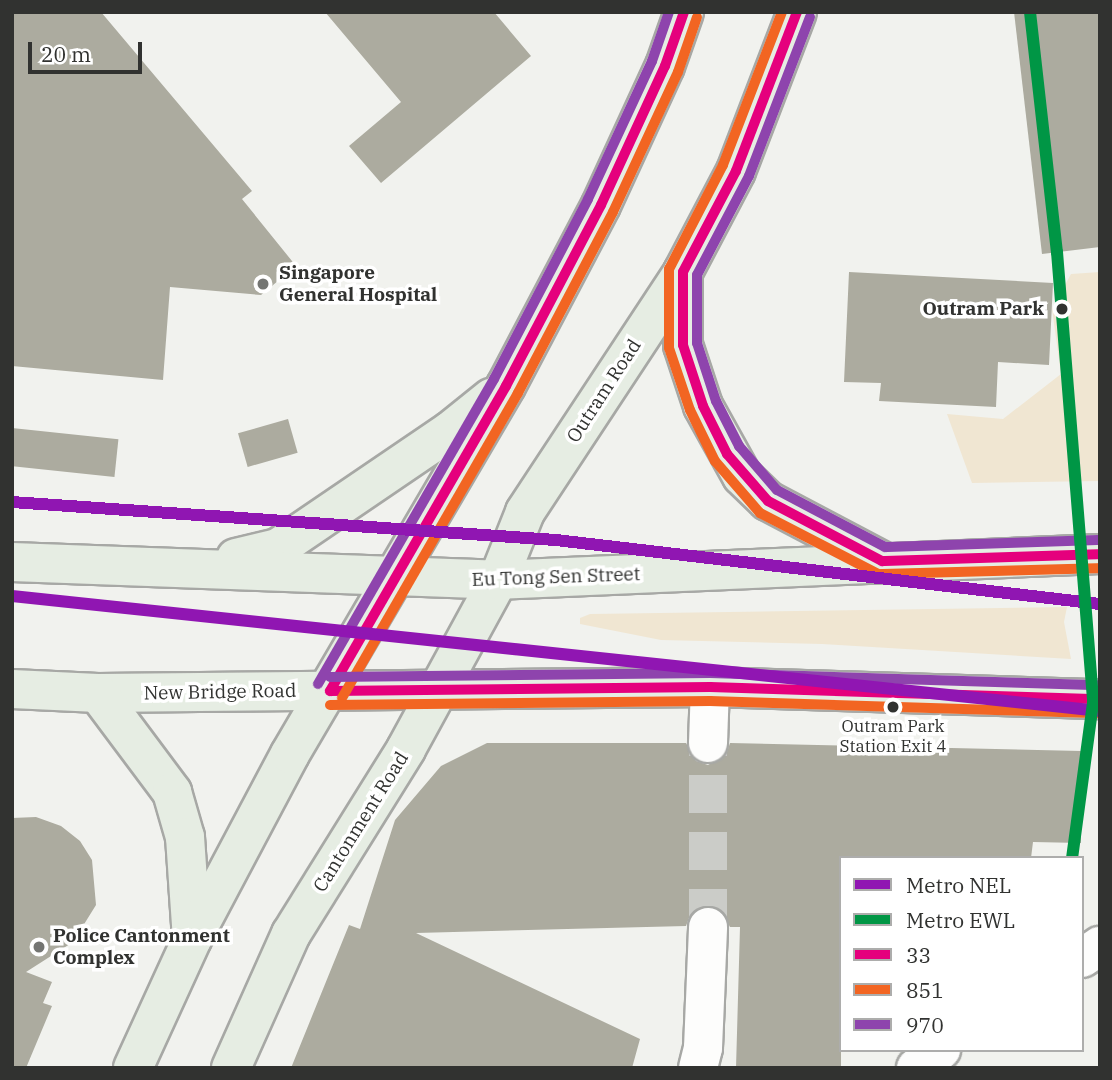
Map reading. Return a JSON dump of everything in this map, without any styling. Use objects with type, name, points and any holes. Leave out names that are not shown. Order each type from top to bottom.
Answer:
[{"type":"main road","points":[[133,1068],[192,939],[290,754],[330,691],[506,386],[601,205],[665,66],[684,12]]},
{"type":"main road","name":"Outram Road","points":[[498,580],[525,512],[683,272],[736,171],[797,12]]},
{"type":"main road","points":[[683,272],[683,345],[703,406],[742,476],[768,501],[882,561]]},
{"type":"main road","points":[[151,565],[246,557],[278,548],[450,431],[506,386]]},
{"type":"main road","name":"Eu Tong Sen Street","points":[[12,562],[335,572],[394,579],[498,580],[882,561],[1100,554]]},
{"type":"main road","name":"Cantonment Road","points":[[231,1068],[291,934],[439,687],[498,580]]},
{"type":"main road","name":"New Bridge Road","points":[[12,689],[98,693],[439,687],[710,687],[1100,699]]},
{"type":"main road","points":[[98,693],[172,792],[185,837],[192,939]]},
{"type":"street","points":[[708,743],[710,687]]},
{"type":"street","points":[[703,1061],[708,939]]},
{"type":"street","points":[[1084,957],[1100,946]]},
{"type":"street","points":[[916,1068],[938,1052]]},
{"type":"shaded area","points":[[1100,272],[1100,481],[972,483],[947,414],[1003,419],[1061,374],[1052,309],[1071,274]]},
{"type":"shaded area","points":[[1067,607],[1064,622],[1071,659],[822,644],[661,640],[580,624],[580,618],[590,614]]},
{"type":"building","points":[[12,12],[101,12],[252,191],[242,199],[296,266],[261,295],[170,287],[163,380],[12,366]]},
{"type":"building","points":[[325,12],[494,12],[531,56],[381,183],[349,146],[401,102]]},
{"type":"building","points":[[1014,12],[1100,12],[1100,247],[1042,254]]},
{"type":"building","points":[[849,272],[1053,283],[1049,365],[998,362],[996,407],[879,401],[881,383],[844,382]]},
{"type":"building","points":[[288,419],[298,453],[248,467],[238,433]]},
{"type":"building","points":[[12,428],[118,439],[114,477],[12,466]]},
{"type":"building","points":[[487,743],[686,743],[696,761],[708,765],[726,755],[730,743],[1081,751],[1081,843],[1033,842],[1031,856],[839,856],[841,1068],[736,1068],[740,927],[730,927],[720,909],[708,905],[690,915],[686,926],[416,933],[640,1039],[632,1068],[291,1068],[349,925],[360,929],[395,820],[441,766]]},
{"type":"building","name":"Police Cantonment Complex","points":[[36,817],[61,826],[80,841],[92,860],[96,905],[73,942],[26,972],[52,982],[43,1003],[52,1006],[26,1068],[12,1068],[12,818]]},
{"type":"tunnel","points":[[708,743],[708,927]]},
{"type":"metro line","name":"EWL","points":[[1030,12],[1057,252],[1093,703],[1072,856]]},
{"type":"metro line","name":"NEL","points":[[12,502],[556,540],[1100,604]]},
{"type":"metro line","name":"NEL","points":[[12,596],[1100,711]]},
{"type":"transit line","name":"970","points":[[318,684],[494,379],[588,199],[652,61],[669,12]]},
{"type":"transit line","name":"33","points":[[330,691],[506,386],[601,205],[665,66],[684,12]]},
{"type":"transit line","name":"851","points":[[782,12],[723,165],[669,269],[669,348],[690,410],[715,461],[760,513],[878,574],[1100,568]]},
{"type":"transit line","name":"33","points":[[797,12],[736,171],[683,272],[683,345],[703,406],[727,454],[768,501],[882,561],[1100,554]]},
{"type":"transit line","name":"851","points":[[342,698],[518,393],[613,212],[678,72],[697,17]]},
{"type":"transit line","name":"970","points":[[810,17],[749,176],[697,275],[697,343],[716,401],[739,446],[777,490],[885,547],[1100,540]]},
{"type":"transit line","name":"970","points":[[330,677],[710,673],[1100,685]]},
{"type":"transit line","name":"33","points":[[330,691],[710,687],[1100,699]]},
{"type":"transit line","name":"851","points":[[330,705],[710,701],[1100,713]]},
{"type":"place","name":"Singapore General Hospital","points":[[263,284]]},
{"type":"place","name":"Outram Park","points":[[1062,309]]},
{"type":"place","name":"Outram Park Station Exit 4","points":[[893,707]]},
{"type":"place","name":"Police Cantonment Complex","points":[[39,947]]}]
